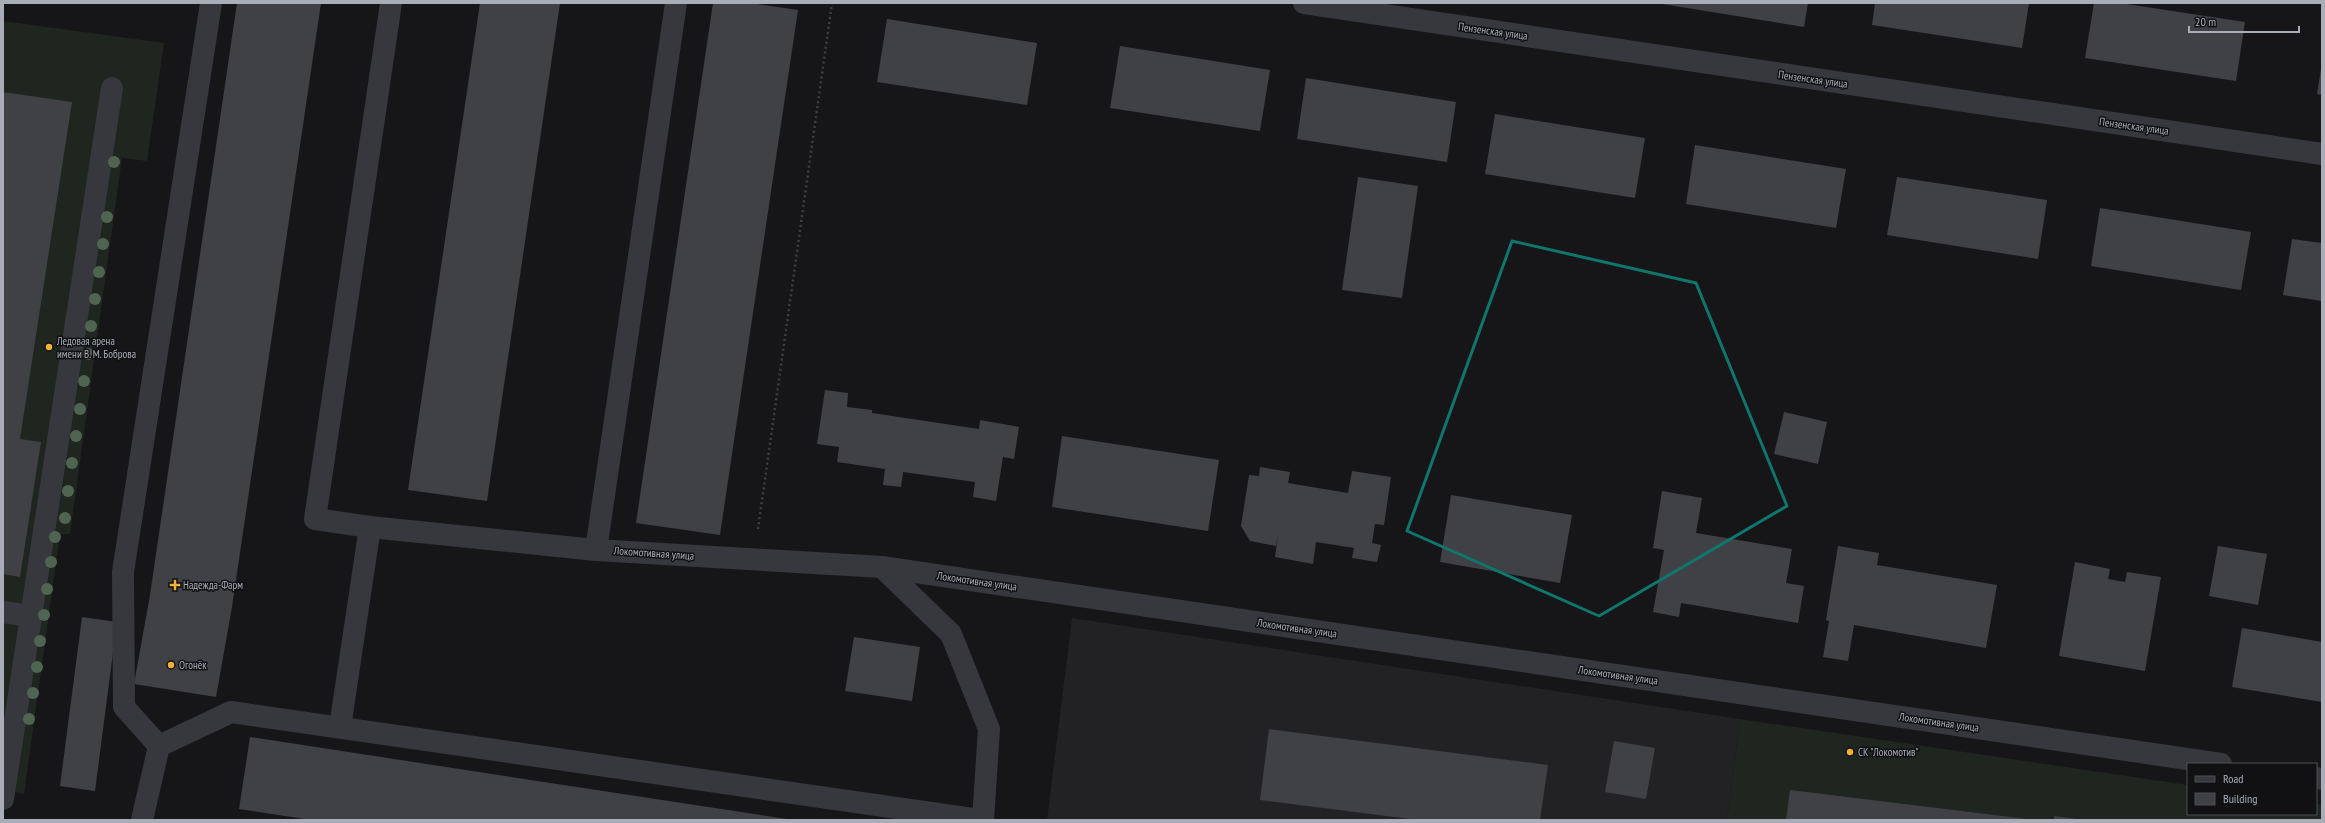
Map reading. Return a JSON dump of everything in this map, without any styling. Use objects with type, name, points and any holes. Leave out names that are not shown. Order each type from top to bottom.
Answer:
[{"type":"street","points":[[159,746],[124,707],[123,572],[211,3]]},
{"type":"street","name":"Локомотивная улица","points":[[391,3],[316,519],[370,527],[596,550],[882,567],[2214,763]]},
{"type":"street","points":[[596,550],[676,3]]},
{"type":"street","name":"Пензенская улица","points":[[1304,3],[2322,154]]},
{"type":"street","points":[[3,799],[112,88]]},
{"type":"street","points":[[340,727],[370,527]]},
{"type":"street","points":[[159,746],[230,712],[981,820],[989,729],[986,721],[951,634],[882,567]]},
{"type":"street","points":[[3,612],[31,616]]},
{"type":"street","points":[[142,820],[159,746]]},
{"type":"path","points":[[754,560],[832,3]]},
{"type":"highlighted area","points":[[1512,241],[1696,283],[1787,506],[1599,616],[1407,531]]},
{"type":"shaded area","name":"Ледовая арена имени В. М. Боброва","points":[[3,21],[164,43],[147,161],[122,158],[70,534],[60,534],[24,794],[3,790]]},
{"type":"shaded area","points":[[1072,618],[1740,719],[1727,820],[1047,820]]},
{"type":"shaded area","name":"СК \"Локомотив\"","points":[[1740,719],[2187,785],[2187,815],[2317,815],[2317,804],[2322,805],[2322,820],[1727,820]]},
{"type":"building","points":[[237,3],[321,3],[232,607],[216,697],[134,684],[150,595]]},
{"type":"building","points":[[480,3],[560,3],[487,501],[408,490]]},
{"type":"building","points":[[713,3],[750,3],[798,10],[720,535],[636,523]]},
{"type":"building","points":[[1656,3],[1808,3],[1804,27]]},
{"type":"building","points":[[1875,3],[2029,3],[2022,48],[1872,25]]},
{"type":"building","points":[[2094,3],[2120,3],[2245,22],[2236,81],[2085,58]]},
{"type":"building","points":[[887,19],[1037,43],[1027,105],[877,82]]},
{"type":"building","points":[[1120,46],[1270,70],[1260,131],[1110,108]]},
{"type":"building","points":[[2321,69],[2322,70],[2322,95],[2317,94]]},
{"type":"building","points":[[1306,78],[1456,102],[1447,162],[1297,139]]},
{"type":"building","points":[[3,92],[72,102],[20,439],[41,442],[20,577],[3,574]]},
{"type":"building","points":[[1495,114],[1645,138],[1635,198],[1485,174]]},
{"type":"building","points":[[1695,145],[1846,169],[1836,228],[1686,204]]},
{"type":"building","points":[[1358,177],[1418,186],[1402,298],[1342,290]]},
{"type":"building","points":[[1897,177],[2047,200],[2038,259],[1887,235]]},
{"type":"building","points":[[2100,208],[2251,232],[2241,290],[2091,266]]},
{"type":"building","points":[[2292,239],[2322,243],[2322,301],[2283,295]]},
{"type":"building","points":[[825,390],[848,393],[847,407],[872,410],[872,413],[979,429],[980,420],[1019,427],[1014,459],[1003,457],[996,501],[973,497],[975,482],[903,472],[901,487],[883,485],[885,469],[837,462],[839,447],[817,444]]},
{"type":"building","points":[[1784,412],[1827,422],[1818,464],[1774,454]]},
{"type":"building","points":[[1062,436],[1219,460],[1208,531],[1052,507]]},
{"type":"building","points":[[1260,467],[1290,472],[1288,483],[1348,493],[1352,471],[1391,477],[1384,525],[1375,524],[1372,543],[1381,545],[1377,562],[1352,558],[1354,548],[1316,542],[1313,564],[1275,557],[1278,535],[1276,546],[1250,541],[1241,526],[1249,475],[1259,476]]},
{"type":"building","points":[[1662,491],[1702,498],[1696,533],[1792,549],[1786,583],[1804,586],[1798,623],[1681,603],[1679,617],[1653,612],[1664,550],[1653,548]]},
{"type":"building","points":[[1451,495],[1572,515],[1560,583],[1440,562]]},
{"type":"building","points":[[1838,546],[1879,553],[1877,565],[1997,585],[1986,648],[1854,625],[1848,661],[1823,657],[1829,621],[1826,620]]},
{"type":"building","points":[[2218,546],[2267,554],[2258,605],[2209,596]]},
{"type":"building","points":[[2075,562],[2110,569],[2108,579],[2125,582],[2127,572],[2161,577],[2145,671],[2059,656]]},
{"type":"building","points":[[82,617],[117,622],[95,791],[60,786]]},
{"type":"building","points":[[2242,628],[2322,642],[2322,702],[2232,687]]},
{"type":"building","points":[[854,637],[920,647],[912,701],[845,691]]},
{"type":"building","points":[[1269,729],[1548,765],[1540,820],[1418,820],[1260,800]]},
{"type":"building","points":[[250,737],[787,820],[311,820],[239,809]]},
{"type":"building","points":[[1614,741],[1655,748],[1646,799],[1605,792]]},
{"type":"building","points":[[1790,790],[2027,819],[2027,820],[1786,820]]},
{"type":"building","points":[[2054,816],[2077,819],[2077,820],[2054,820]]},
{"type":"place","name":"Ледовая арена имени В. М. Боброва","points":[[49,347]]},
{"type":"place","name":"Надежда-Фарм","points":[[175,585]]},
{"type":"place","name":"Огонёк","points":[[171,665]]},
{"type":"place","name":"СК \"Локомотив\"","points":[[1850,752]]}]
